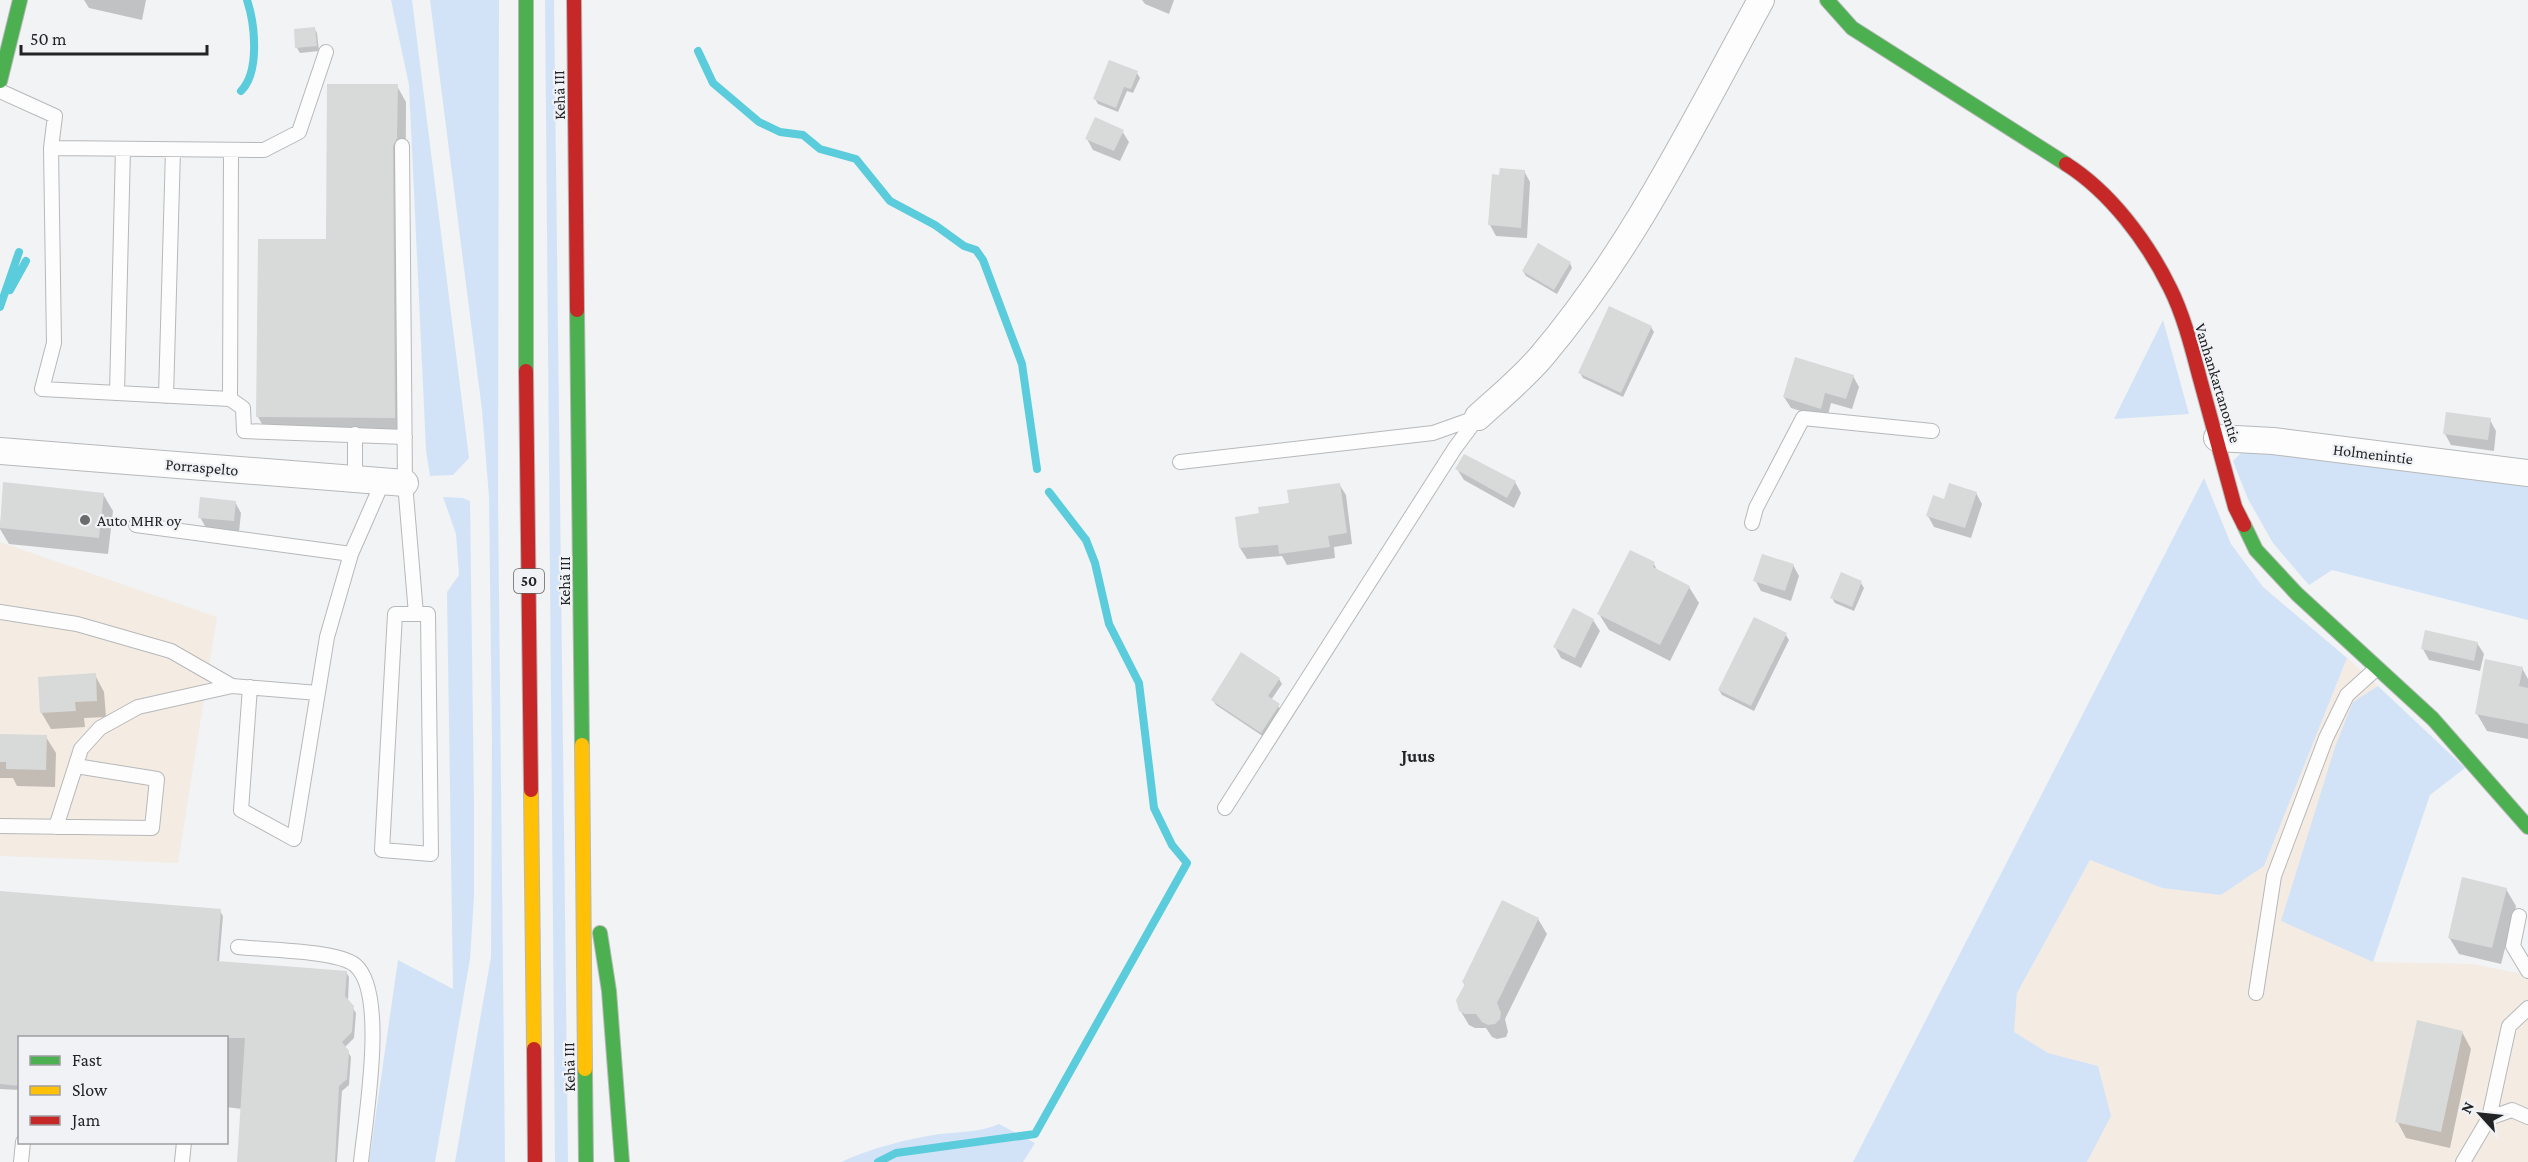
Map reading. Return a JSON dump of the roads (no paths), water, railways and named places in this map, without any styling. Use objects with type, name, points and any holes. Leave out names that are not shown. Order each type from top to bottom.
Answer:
[{"type":"main road","points":[[1,76],[20,0]]},
{"type":"main road","name":"Kehä III","points":[[526,0],[525,241],[535,1162]]},
{"type":"main road","name":"Kehä III","points":[[574,0],[586,1162]]},
{"type":"main road","name":"Vanhankartanontie","points":[[1827,0],[1852,28],[2082,174],[2115,206],[2145,246],[2171,289],[2193,352],[2235,507],[2256,550],[2297,594],[2433,719],[2528,827]]},
{"type":"main road","points":[[582,809],[609,991],[622,1162]]},
{"type":"street","points":[[1478,417],[1539,359],[1610,266],[1648,204],[1761,0]]},
{"type":"street","name":"Holmenintie","points":[[2217,438],[2273,441],[2528,473]]},
{"type":"street","name":"Porraspelto","points":[[0,451],[394,482]]},
{"type":"lane","points":[[51,148],[264,150],[299,132],[326,52]]},
{"type":"lane","points":[[0,90],[55,116],[51,148],[54,343],[42,389],[230,399],[243,408],[244,431],[405,437]]},
{"type":"lane","points":[[250,687],[241,810],[294,839],[327,637],[351,554],[394,482],[405,437],[402,146]]},
{"type":"lane","points":[[117,393],[123,149]]},
{"type":"lane","points":[[166,396],[173,150]]},
{"type":"lane","points":[[230,399],[231,151]]},
{"type":"lane","points":[[1180,462],[1433,432],[1478,417]]},
{"type":"lane","points":[[1225,808],[1455,448],[1478,417]]},
{"type":"lane","points":[[1752,524],[1756,508],[1803,418],[1932,430]]},
{"type":"lane","points":[[355,434],[355,479]]},
{"type":"lane","points":[[394,482],[416,614]]},
{"type":"lane","points":[[136,525],[351,554]]},
{"type":"lane","points":[[0,612],[77,624],[171,651],[232,686]]},
{"type":"lane","points":[[394,614],[416,614],[428,614],[431,854],[382,850],[394,614]]},
{"type":"lane","points":[[2256,993],[2274,876],[2326,738],[2347,695],[2377,668]]},
{"type":"lane","points":[[56,827],[81,750],[100,728],[138,707],[232,686],[318,693]]},
{"type":"lane","points":[[0,826],[152,828],[157,780],[76,766]]},
{"type":"lane","points":[[2519,916],[2513,946],[2528,971]]},
{"type":"lane","points":[[238,947],[337,956],[354,964],[365,978],[371,1002],[373,1038],[361,1162]]},
{"type":"lane","points":[[2463,1162],[2489,1118],[2509,1026],[2528,1008]]},
{"type":"lane","points":[[2489,1118],[2512,1110],[2528,1117]]},
{"type":"lane","points":[[21,1162],[22,1144]]},
{"type":"lane","points":[[182,1162],[184,1144]]},
{"type":"waterway","points":[[241,91],[251,72],[254,47],[254,34],[247,0]]},
{"type":"waterway","points":[[698,51],[713,83],[759,122],[780,132],[803,135],[820,149],[856,159],[890,201],[935,225],[964,246],[976,250],[983,260],[1022,364],[1037,469]]},
{"type":"waterway","points":[[0,307],[19,252]]},
{"type":"waterway","points":[[10,290],[26,261]]},
{"type":"waterway","points":[[878,1162],[896,1153],[1035,1134],[1187,863],[1172,845],[1154,808],[1139,683],[1109,624],[1095,563],[1086,540],[1049,492]]},
{"type":"place","name":"Auto MHR oy","points":[[85,520]]},
{"type":"district","name":"Juus","points":[[1418,756]]}]
